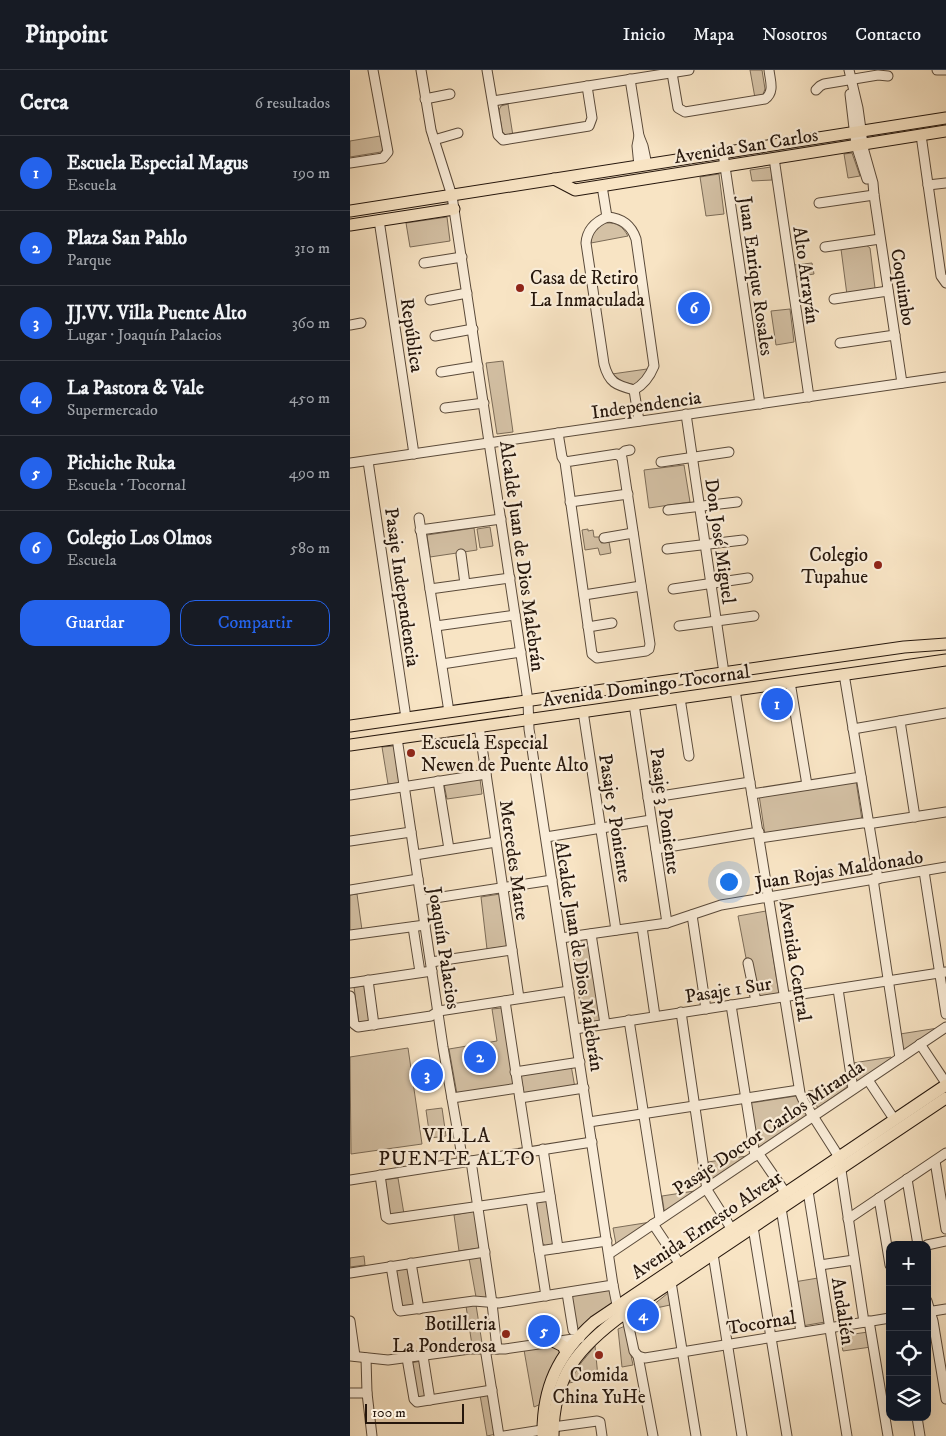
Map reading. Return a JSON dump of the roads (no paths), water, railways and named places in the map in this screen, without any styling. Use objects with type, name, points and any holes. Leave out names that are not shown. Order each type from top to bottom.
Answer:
[{"type":"main road","name":"Avenida San Carlos","points":[[350,225],[379,220],[409,210],[426,200],[946,118]]},
{"type":"main road","name":"Avenida San Carlos","points":[[554,179],[575,190],[946,131]]},
{"type":"main road","name":"Avenida San Carlos","points":[[350,211],[454,210]]},
{"type":"main road","name":"Avenida Domingo Tocornal","points":[[350,726],[914,646],[946,644]]},
{"type":"main road","name":"Avenida Domingo Tocornal","points":[[350,745],[946,661]]},
{"type":"main road","points":[[777,666],[785,683]]},
{"type":"main road","points":[[679,680],[673,688],[674,693],[680,698]]},
{"type":"main road","name":"Avenida Ernesto Alvear","points":[[548,1432],[565,1376],[575,1359],[621,1309],[680,1263],[946,1084]]},
{"type":"main road","name":"Avenida Ernesto Alvear","points":[[548,1432],[543,1413],[546,1394],[554,1374],[575,1334],[594,1322],[671,1282],[946,1098]]},
{"type":"main road","points":[[555,1342],[563,1346],[566,1352]]},
{"type":"street","points":[[350,163],[382,158],[386,156],[388,150],[373,70]]},
{"type":"street","name":"Alcalde Juan de Dios Malebrán","points":[[420,70],[434,140],[452,196],[462,258],[521,652],[528,701],[528,719],[613,1286],[621,1309],[629,1321],[634,1351],[638,1356],[653,1436]]},
{"type":"street","points":[[488,70],[498,135],[503,140],[587,127],[591,124],[592,118],[587,86]]},
{"type":"street","points":[[617,70],[618,81]]},
{"type":"street","points":[[493,101],[630,79],[644,74],[672,73],[688,70]]},
{"type":"street","points":[[672,73],[678,105],[680,110],[687,111],[763,100],[771,94],[769,70]]},
{"type":"street","name":"Coquimbo","points":[[849,70],[858,108],[857,131],[859,145],[872,178],[902,383]]},
{"type":"street","points":[[938,70],[946,70]]},
{"type":"street","points":[[816,90],[824,84],[878,75],[888,76]]},
{"type":"street","points":[[630,79],[639,136],[644,146],[643,165]]},
{"type":"street","points":[[425,99],[450,94]]},
{"type":"street","points":[[434,140],[458,133]]},
{"type":"street","points":[[921,135],[942,279],[945,283]]},
{"type":"street","name":"Juan Enrique Rosales","points":[[723,153],[760,404]]},
{"type":"street","name":"Alto Arrayán","points":[[774,158],[809,397]]},
{"type":"street","points":[[928,185],[946,183]]},
{"type":"street","points":[[602,186],[607,217]]},
{"type":"street","points":[[819,203],[874,195]]},
{"type":"street","points":[[607,217],[614,217],[627,224],[636,239],[654,366],[649,378],[634,390],[614,383],[607,376],[604,364],[586,236],[592,227],[607,217]]},
{"type":"street","name":"República","points":[[379,220],[414,454]]},
{"type":"street","points":[[825,247],[880,238]]},
{"type":"street","points":[[424,264],[462,258]]},
{"type":"street","points":[[834,300],[888,291]]},
{"type":"street","points":[[430,300],[467,293]]},
{"type":"street","points":[[350,325],[361,323]]},
{"type":"street","points":[[435,336],[473,330]]},
{"type":"street","points":[[840,343],[894,335]]},
{"type":"street","points":[[441,372],[478,366]]},
{"type":"street","name":"Independencia","points":[[350,464],[490,443],[560,435],[639,421],[946,377]]},
{"type":"street","points":[[634,390],[639,421]]},
{"type":"street","points":[[445,408],[484,402]]},
{"type":"street","name":"Don José Miguel","points":[[686,414],[724,673]]},
{"type":"street","points":[[560,435],[566,456],[564,462],[592,653],[595,658],[648,650],[650,644],[623,460],[620,455]]},
{"type":"street","points":[[564,462],[620,455],[630,450]]},
{"type":"street","points":[[661,462],[729,452]]},
{"type":"street","name":"Pasaje Independencia","points":[[368,461],[406,718]]},
{"type":"street","points":[[570,502],[628,494]]},
{"type":"street","points":[[668,510],[736,502]]},
{"type":"street","points":[[419,518],[449,712]]},
{"type":"street","points":[[420,530],[501,519]]},
{"type":"street","points":[[604,538],[633,533]]},
{"type":"street","points":[[667,549],[743,540]]},
{"type":"street","points":[[461,554],[465,584]]},
{"type":"street","points":[[430,589],[510,578]]},
{"type":"street","points":[[672,588],[748,578]]},
{"type":"street","points":[[584,595],[641,586]]},
{"type":"street","points":[[436,626],[515,615]]},
{"type":"street","points":[[679,626],[754,616]]},
{"type":"street","points":[[588,627],[612,623]]},
{"type":"street","points":[[442,664],[521,652]]},
{"type":"street","points":[[844,674],[868,823],[900,1058]]},
{"type":"street","points":[[785,683],[807,785]]},
{"type":"street","name":"Avenida Central","points":[[735,690],[802,1100],[839,1157],[854,1260],[888,1436]]},
{"type":"street","points":[[680,698],[689,756]]},
{"type":"street","name":"Pasaje 3 Poniente","points":[[634,704],[667,923]]},
{"type":"street","name":"Pasaje 5 Poniente","points":[[583,711],[616,930]]},
{"type":"street","points":[[853,729],[946,714]]},
{"type":"street","points":[[900,721],[916,817]]},
{"type":"street","name":"Mercedes Matte","points":[[479,726],[519,998]]},
{"type":"street","name":"Joaquín Palacios","points":[[397,738],[452,1098],[478,1206],[497,1349]]},
{"type":"street","points":[[350,795],[486,774]]},
{"type":"street","points":[[752,794],[861,777]]},
{"type":"street","points":[[438,781],[449,849]]},
{"type":"street","points":[[648,798],[750,782]]},
{"type":"street","points":[[656,849],[946,812]]},
{"type":"street","points":[[546,837],[652,820]]},
{"type":"street","points":[[350,841],[411,832]]},
{"type":"street","points":[[415,855],[496,842]]},
{"type":"street","name":"Juan Rojas Maldonado","points":[[561,938],[667,923],[710,907],[946,867]]},
{"type":"street","points":[[924,871],[943,973],[946,1014]]},
{"type":"street","points":[[350,890],[418,879]]},
{"type":"street","points":[[422,900],[552,880]]},
{"type":"street","points":[[692,915],[706,1009]]},
{"type":"street","points":[[350,935],[425,925]]},
{"type":"street","points":[[413,926],[420,972]]},
{"type":"street","points":[[642,926],[655,1016]]},
{"type":"street","points":[[591,934],[605,1024]]},
{"type":"street","points":[[350,983],[420,972],[432,966],[512,950]]},
{"type":"street","points":[[748,962],[756,1001]]},
{"type":"street","name":"Pasaje 1 Sur","points":[[575,1029],[943,973]]},
{"type":"street","points":[[368,980],[374,1025]]},
{"type":"street","points":[[838,988],[853,1089]]},
{"type":"street","points":[[350,996],[356,1027],[431,1016],[439,1011],[569,990]]},
{"type":"street","points":[[504,1000],[528,1152]]},
{"type":"street","points":[[731,1005],[756,1155],[785,1192]]},
{"type":"street","points":[[681,1012],[707,1188],[710,1196],[731,1228]]},
{"type":"street","points":[[629,1020],[644,1114],[656,1222],[680,1263]]},
{"type":"street","name":"Pasaje Doctor Carlos Miranda","points":[[609,1254],[946,1027]]},
{"type":"street","points":[[920,1044],[946,1084]]},
{"type":"street","points":[[516,1072],[580,1062]]},
{"type":"street","points":[[868,1080],[894,1120]]},
{"type":"street","points":[[452,1098],[518,1088]]},
{"type":"street","points":[[520,1098],[584,1088]]},
{"type":"street","points":[[589,1122],[800,1090]]},
{"type":"street","points":[[350,1180],[592,1142]]},
{"type":"street","points":[[543,1149],[558,1248]]},
{"type":"street","points":[[848,1219],[946,1153]]},
{"type":"street","points":[[935,1161],[946,1229]]},
{"type":"street","points":[[380,1175],[388,1219],[550,1196]]},
{"type":"street","points":[[907,1179],[917,1241]]},
{"type":"street","name":"Andalién","points":[[808,1191],[847,1436]]},
{"type":"street","points":[[878,1198],[887,1241]]},
{"type":"street","points":[[532,1199],[546,1296]]},
{"type":"street","points":[[781,1208],[801,1332]]},
{"type":"street","points":[[754,1227],[787,1436]]},
{"type":"street","points":[[539,1251],[607,1241]]},
{"type":"street","points":[[931,1244],[946,1241]]},
{"type":"street","points":[[350,1273],[484,1252]]},
{"type":"street","points":[[713,1254],[742,1436]]},
{"type":"street","points":[[820,1265],[854,1260]]},
{"type":"street","points":[[412,1263],[419,1309]]},
{"type":"street","points":[[391,1266],[399,1311],[478,1300],[501,1303],[613,1286]]},
{"type":"street","points":[[671,1282],[696,1436]]},
{"type":"street","points":[[567,1293],[575,1334]]},
{"type":"street","points":[[931,1312],[946,1309]]},
{"type":"street","points":[[931,1317],[946,1399]]},
{"type":"street","name":"Tocornal","points":[[638,1356],[643,1358],[683,1352],[886,1319]]},
{"type":"street","points":[[350,1321],[353,1356],[383,1361],[485,1348],[497,1349],[555,1342],[575,1334],[595,1336]]},
{"type":"street","points":[[485,1348],[499,1436]]},
{"type":"street","points":[[423,1356],[430,1400]]},
{"type":"street","points":[[366,1358],[367,1393],[372,1436]]},
{"type":"street","points":[[407,1358],[416,1401],[492,1390]]},
{"type":"street","points":[[350,1393],[367,1393]]},
{"type":"street","points":[[504,1436],[548,1432],[599,1421],[602,1436]]},
{"type":"street","points":[[918,1421],[920,1436]]},
{"type":"place","name":"Casa de Retiro La Inmaculada","points":[[520,288]]},
{"type":"place","name":"Colegio Los Olmos","points":[[694,308]]},
{"type":"place","name":"Colegio Tupahue","points":[[878,565]]},
{"type":"place","name":"Escuela Especial Magus","points":[[777,704]]},
{"type":"place","name":"Escuela Especial Newen de Puente Alto","points":[[411,753]]},
{"type":"place","name":"Plaza San Pablo","points":[[480,1057]]},
{"type":"place","name":"JJ.VV. Villa Puente Alto","points":[[427,1075]]},
{"type":"place","name":"La Pastora & Vale","points":[[643,1315]]},
{"type":"place","name":"Pichiche Ruka","points":[[544,1331]]},
{"type":"place","name":"Botilleria La Ponderosa","points":[[506,1334]]},
{"type":"place","name":"Comida China YuHe","points":[[599,1355]]},
{"type":"district","name":"VILLA PUENTE ALTO","points":[[457,1146]]}]
